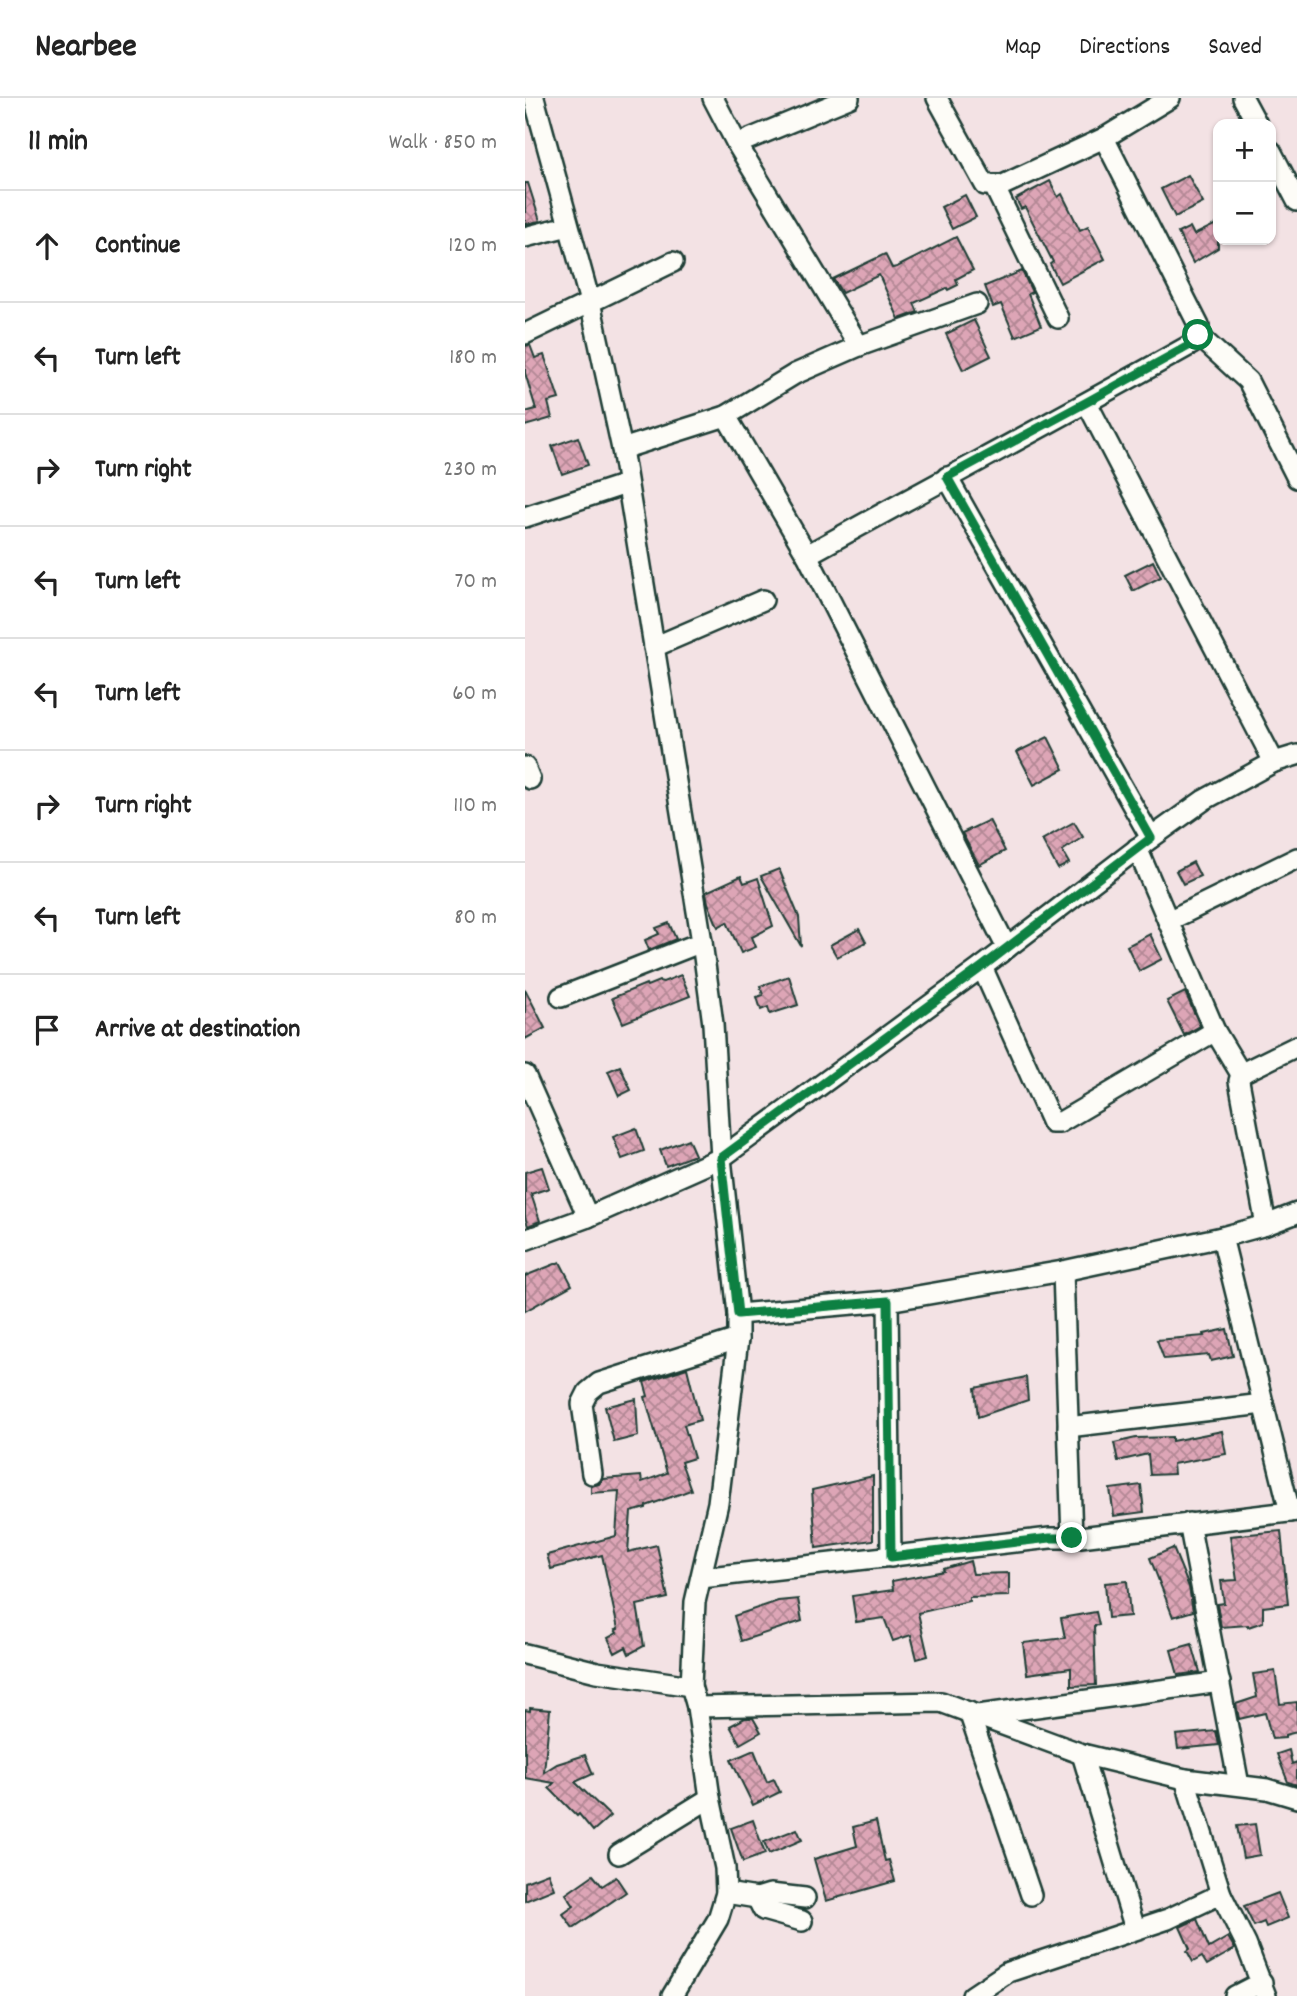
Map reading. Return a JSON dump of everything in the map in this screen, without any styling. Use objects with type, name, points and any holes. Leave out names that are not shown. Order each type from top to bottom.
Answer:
[{"type":"street","points":[[534,98],[590,302],[622,449],[713,1024],[721,1158],[738,1314],[738,1339],[718,1503],[694,1615],[691,1686],[725,1868],[726,1893],[718,1919],[672,1996]]},
{"type":"street","points":[[713,98],[737,144],[859,346]]},
{"type":"street","points":[[737,144],[849,98]]},
{"type":"street","points":[[937,98],[985,184],[994,186],[1003,185],[1104,138],[1170,98]]},
{"type":"street","points":[[1243,98],[1254,119]]},
{"type":"street","points":[[807,555],[1192,344],[1198,335],[1199,326],[1104,138]]},
{"type":"street","points":[[1276,161],[1297,201]]},
{"type":"street","points":[[994,186],[1058,318]]},
{"type":"street","points":[[525,237],[568,226]]},
{"type":"street","points":[[525,334],[673,262]]},
{"type":"street","points":[[622,449],[726,416],[795,374],[859,346],[977,304]]},
{"type":"street","points":[[1198,335],[1248,381],[1297,478]]},
{"type":"street","points":[[1087,402],[1274,762]]},
{"type":"street","points":[[726,416],[807,555],[1007,948]]},
{"type":"street","points":[[947,477],[1144,843],[1168,921],[1215,1031],[1241,1074],[1239,1081],[1266,1225]]},
{"type":"street","points":[[525,517],[626,484]]},
{"type":"street","points":[[654,647],[763,600]]},
{"type":"street","points":[[525,1240],[588,1217],[721,1158],[1204,800],[1274,762],[1297,755]]},
{"type":"street","points":[[1168,921],[1297,858]]},
{"type":"street","points":[[561,997],[702,942]]},
{"type":"street","points":[[982,967],[1052,1123],[1059,1123],[1215,1031]]},
{"type":"street","points":[[1241,1074],[1297,1046]]},
{"type":"street","points":[[525,1075],[588,1217]]},
{"type":"street","points":[[738,1314],[888,1301],[1063,1271],[1222,1237],[1297,1213]]},
{"type":"street","points":[[701,1578],[1293,1511],[1263,1404],[1222,1237]]},
{"type":"street","points":[[1063,1271],[1072,1538]]},
{"type":"street","points":[[888,1301],[891,1557]]},
{"type":"street","points":[[592,1474],[582,1404],[589,1392],[599,1383],[738,1339]]},
{"type":"street","points":[[1068,1427],[1263,1404]]},
{"type":"street","points":[[1189,1523],[1239,1785]]},
{"type":"street","points":[[525,1654],[597,1672],[691,1686]]},
{"type":"street","points":[[973,1714],[1220,1682]]},
{"type":"street","points":[[697,1707],[941,1702],[1082,1754],[1185,1779],[1267,1789],[1297,1798]]},
{"type":"street","points":[[973,1714],[1031,1895]]},
{"type":"street","points":[[1082,1754],[1135,1929]]},
{"type":"street","points":[[1185,1779],[1221,1894],[1264,1989],[1235,1996]]},
{"type":"street","points":[[619,1854],[710,1798]]},
{"type":"street","points":[[726,1893],[757,1898],[770,1894],[805,1898]]},
{"type":"street","points":[[972,1996],[1008,1972],[1168,1919],[1221,1894]]},
{"type":"street","points":[[757,1898],[763,1910],[802,1921]]},
{"type":"building","points":[[1188,175],[1203,203],[1175,217],[1161,189]]},
{"type":"building","points":[[1050,181],[1058,197],[1062,194],[1080,230],[1088,226],[1105,259],[1060,283],[1050,264],[1053,262],[1025,207],[1021,209],[1016,199]]},
{"type":"building","points":[[525,183],[528,183],[540,221],[525,224]]},
{"type":"building","points":[[965,195],[976,217],[952,229],[941,207]]},
{"type":"building","points":[[1213,226],[1213,245],[1218,245],[1218,248],[1193,263],[1178,233],[1190,227],[1194,235]]},
{"type":"building","points":[[956,237],[973,270],[956,279],[958,285],[914,303],[918,312],[899,319],[879,275],[842,293],[833,279],[885,254],[892,268],[897,267]]},
{"type":"building","points":[[1022,271],[1032,292],[1028,294],[1041,326],[1015,337],[1001,304],[993,307],[985,286]]},
{"type":"building","points":[[974,320],[991,356],[963,370],[946,334]]},
{"type":"building","points":[[530,345],[535,358],[544,355],[559,399],[548,402],[552,418],[525,426],[525,412],[536,409],[525,373],[525,346]]},
{"type":"building","points":[[578,437],[588,465],[562,474],[552,446]]},
{"type":"building","points":[[1153,561],[1161,577],[1133,591],[1125,575]]},
{"type":"building","points":[[1048,737],[1064,769],[1034,785],[1017,752]]},
{"type":"building","points":[[989,820],[1005,851],[979,865],[962,833]]},
{"type":"building","points":[[1074,822],[1083,837],[1062,851],[1069,863],[1058,869],[1042,840]]},
{"type":"building","points":[[1193,862],[1200,876],[1183,884],[1176,871]]},
{"type":"building","points":[[779,869],[799,917],[801,946],[761,876]]},
{"type":"building","points":[[741,876],[744,883],[758,878],[773,926],[752,937],[756,947],[741,953],[727,922],[718,927],[706,892]]},
{"type":"building","points":[[669,923],[676,939],[649,950],[645,940],[659,934],[656,928]]},
{"type":"building","points":[[859,929],[866,942],[837,957],[830,945]]},
{"type":"building","points":[[1150,934],[1162,959],[1139,971],[1127,946]]},
{"type":"building","points":[[681,975],[690,996],[623,1023],[612,998],[646,984],[647,986],[663,982]]},
{"type":"building","points":[[789,976],[798,1005],[770,1014],[768,1007],[761,1010],[757,997],[763,995],[760,986]]},
{"type":"building","points":[[525,989],[545,1028],[525,1039]]},
{"type":"building","points":[[1185,992],[1200,1026],[1184,1035],[1167,1001]]},
{"type":"building","points":[[620,1066],[631,1090],[619,1096],[608,1071]]},
{"type":"building","points":[[636,1128],[644,1151],[622,1159],[613,1137]]},
{"type":"building","points":[[688,1139],[695,1155],[666,1166],[660,1150]]},
{"type":"building","points":[[542,1167],[549,1188],[531,1194],[540,1221],[528,1226],[525,1217],[525,1172]]},
{"type":"building","points":[[560,1262],[572,1285],[525,1311],[525,1276]]},
{"type":"building","points":[[1227,1329],[1233,1356],[1211,1361],[1209,1355],[1164,1359],[1157,1340],[1205,1336],[1204,1334]]},
{"type":"building","points":[[687,1368],[700,1420],[684,1425],[694,1458],[681,1462],[691,1490],[631,1512],[628,1552],[657,1545],[668,1598],[637,1605],[644,1646],[629,1654],[626,1647],[615,1653],[608,1638],[617,1633],[615,1630],[618,1629],[602,1555],[551,1569],[547,1555],[616,1536],[619,1491],[591,1493],[591,1486],[599,1484],[603,1479],[641,1476],[642,1482],[667,1473],[645,1397],[648,1396],[644,1382]]},
{"type":"building","points":[[1026,1377],[1028,1400],[978,1417],[975,1388]]},
{"type":"building","points":[[636,1399],[638,1436],[614,1442],[605,1407]]},
{"type":"building","points":[[1222,1431],[1226,1454],[1173,1464],[1174,1474],[1150,1475],[1148,1454],[1118,1461],[1114,1443],[1136,1438],[1172,1437],[1172,1441]]},
{"type":"building","points":[[873,1476],[873,1540],[816,1548],[812,1490]]},
{"type":"building","points":[[1141,1485],[1144,1512],[1114,1516],[1110,1489]]},
{"type":"building","points":[[1281,1531],[1288,1604],[1263,1607],[1263,1622],[1248,1627],[1221,1627],[1217,1604],[1224,1603],[1221,1581],[1237,1580],[1230,1536]]},
{"type":"building","points":[[1173,1548],[1189,1587],[1193,1611],[1173,1617],[1150,1558]]},
{"type":"building","points":[[970,1561],[973,1574],[1009,1573],[1009,1596],[969,1597],[969,1601],[918,1613],[928,1656],[917,1659],[911,1635],[893,1641],[884,1618],[856,1622],[852,1596],[893,1590],[892,1581],[944,1571],[943,1569]]},
{"type":"building","points":[[1127,1581],[1130,1616],[1108,1618],[1105,1583]]},
{"type":"building","points":[[798,1599],[802,1621],[741,1641],[734,1616],[778,1601]]},
{"type":"building","points":[[1096,1612],[1099,1625],[1094,1626],[1096,1685],[1071,1686],[1071,1668],[1027,1674],[1023,1643],[1065,1638],[1061,1618]]},
{"type":"building","points":[[1192,1644],[1200,1672],[1178,1675],[1171,1650]]},
{"type":"building","points":[[1275,1671],[1280,1704],[1297,1702],[1297,1732],[1285,1735],[1285,1738],[1272,1739],[1265,1713],[1239,1719],[1236,1704],[1257,1697],[1253,1674]]},
{"type":"building","points":[[530,1708],[550,1710],[544,1772],[557,1764],[585,1755],[593,1774],[575,1782],[610,1816],[593,1831],[579,1814],[577,1816],[549,1788],[554,1783],[525,1778],[525,1710],[530,1711]]},
{"type":"building","points":[[745,1718],[753,1718],[761,1732],[740,1744],[730,1726]]},
{"type":"building","points":[[1216,1731],[1219,1745],[1178,1749],[1176,1735]]},
{"type":"building","points":[[754,1750],[767,1782],[774,1779],[780,1792],[753,1805],[731,1760]]},
{"type":"building","points":[[1289,1750],[1292,1764],[1297,1762],[1297,1785],[1288,1782],[1277,1754]]},
{"type":"building","points":[[753,1820],[765,1854],[743,1862],[731,1828]]},
{"type":"building","points":[[876,1821],[885,1861],[889,1860],[895,1881],[826,1901],[814,1859],[857,1846],[853,1827]]},
{"type":"building","points":[[1255,1824],[1260,1855],[1243,1858],[1237,1826]]},
{"type":"building","points":[[797,1829],[802,1840],[769,1854],[764,1842]]},
{"type":"building","points":[[548,1873],[554,1889],[525,1901],[525,1882]]},
{"type":"building","points":[[593,1875],[602,1886],[616,1877],[626,1892],[573,1928],[563,1914],[574,1906],[566,1894]]},
{"type":"building","points":[[1278,1893],[1288,1918],[1266,1927],[1264,1922],[1254,1926],[1244,1906]]},
{"type":"building","points":[[1197,1919],[1209,1948],[1228,1937],[1235,1949],[1207,1965],[1202,1957],[1193,1962],[1180,1927]]},
{"type":"route","points":[[1072,1538],[1050,1538],[891,1557],[888,1301],[738,1314],[721,1158],[982,967],[1151,838],[947,477],[1192,344],[1198,335]]}]
